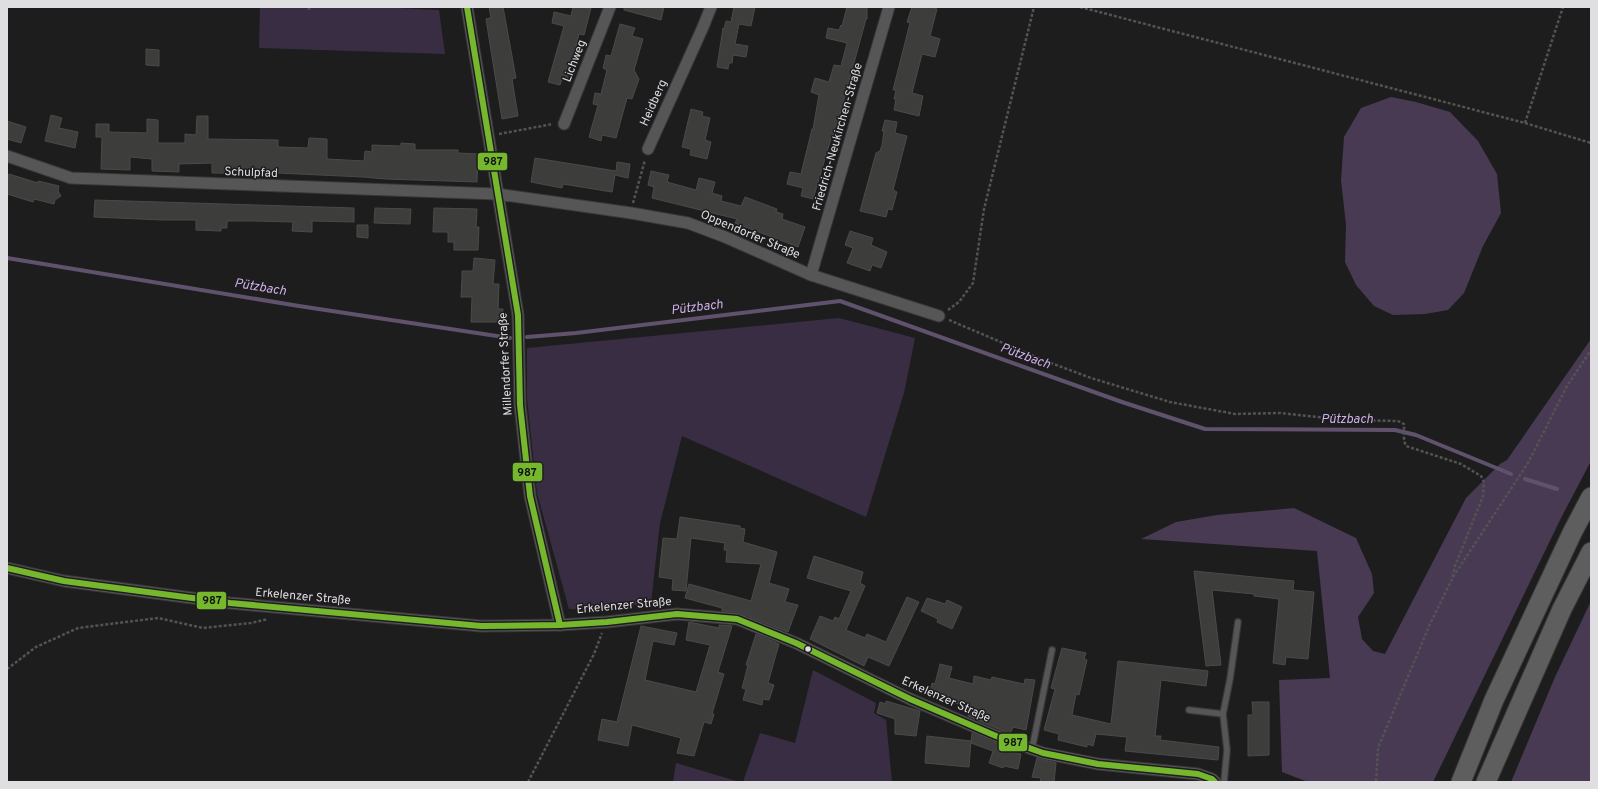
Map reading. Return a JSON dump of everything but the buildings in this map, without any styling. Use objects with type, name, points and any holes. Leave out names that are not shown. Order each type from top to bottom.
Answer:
[{"type":"highway","points":[[1461,782],[1494,700],[1572,533],[1591,497]]},
{"type":"highway","points":[[1486,782],[1562,609],[1591,552]]},
{"type":"street","name":"Millendorfer Straße","points":[[466,7],[489,138],[519,329],[518,346],[520,405],[530,496],[560,625]]},
{"type":"street","name":"Lichweg","points":[[564,124],[610,7]]},
{"type":"street","name":"Heidberg","points":[[648,149],[711,7]]},
{"type":"street","name":"Friedrich-Neukirchen-Straße","points":[[811,275],[889,7]]},
{"type":"street","name":"Schulpfad","points":[[7,156],[71,178],[498,194]]},
{"type":"street","name":"Oppendorfer Straße","points":[[498,194],[631,213],[688,223],[726,237],[811,275],[939,316]]},
{"type":"street","name":"Erkelenzer Straße","points":[[7,568],[64,581],[230,603],[482,626],[560,625],[606,622],[677,614],[738,619],[796,643],[910,699],[996,736],[1043,753],[1098,764],[1198,774],[1212,779],[1215,782]]},
{"type":"lane","points":[[1224,782],[1227,750],[1223,714],[1230,679],[1238,622]]},
{"type":"lane","points":[[1032,749],[1052,650]]},
{"type":"lane","points":[[1189,710],[1223,714]]},
{"type":"path","points":[[939,316],[959,302],[973,282],[984,209],[1034,7]]},
{"type":"path","points":[[1080,7],[1525,123],[1591,144]]},
{"type":"path","points":[[1525,123],[1562,7]]},
{"type":"path","points":[[489,138],[551,124],[564,124]]},
{"type":"path","points":[[631,213],[648,149]]},
{"type":"path","points":[[939,316],[1043,360],[1091,378],[1170,402],[1235,414],[1280,414],[1346,420],[1398,421],[1404,424],[1404,441],[1406,446],[1461,464],[1481,476],[1484,482],[1483,496],[1455,566],[1452,579]]},
{"type":"path","points":[[1376,782],[1378,748],[1430,624],[1452,579],[1528,463],[1567,386],[1591,350]]},
{"type":"path","points":[[7,670],[36,647],[78,628],[158,618],[203,628],[251,623],[273,618]]},
{"type":"path","points":[[528,782],[594,654],[606,622]]},
{"type":"shaded area","points":[[260,7],[377,7],[439,10],[445,54],[259,48]]},
{"type":"shaded area","points":[[1391,97],[1416,102],[1450,112],[1478,141],[1497,174],[1501,213],[1483,246],[1464,293],[1448,310],[1425,314],[1393,315],[1374,306],[1356,285],[1345,262],[1346,225],[1341,180],[1344,137],[1361,108]]},
{"type":"shaded area","points":[[839,318],[915,338],[904,393],[866,517],[682,436],[660,523],[651,603],[607,609],[569,609],[537,493],[527,398],[527,348]]},
{"type":"shaded area","points":[[1591,339],[1591,461],[1561,518],[1433,782],[1308,782],[1282,772],[1279,680],[1330,678],[1317,551],[1141,539],[1176,522],[1217,515],[1294,508],[1356,538],[1372,574],[1374,593],[1358,617],[1362,639],[1373,651],[1385,654],[1466,498],[1500,464],[1507,460]]},
{"type":"shaded area","points":[[1591,601],[1591,782],[1511,782],[1555,677]]},
{"type":"shaded area","points":[[813,670],[876,703],[874,713],[886,720],[892,782],[743,782],[760,733],[795,743]]},
{"type":"shaded area","points":[[676,763],[740,782],[673,782]]},
{"type":"waterway","name":"Pützbach","points":[[7,258],[299,306],[510,338]]},
{"type":"waterway","name":"Pützbach","points":[[527,337],[576,333],[840,301],[1122,402],[1205,429],[1395,430],[1416,435],[1511,474]]},
{"type":"waterway","name":"Pützbach","points":[[1525,479],[1557,489]]},
{"type":"transit line","name":"987","points":[[467,7],[518,315],[520,405],[530,496],[560,625]]},
{"type":"transit line","name":"987","points":[[7,568],[64,581],[230,603],[481,626],[560,625],[607,622],[677,614],[737,619],[796,643],[910,699],[996,736],[1043,753],[1098,764],[1198,774],[1212,779],[1215,782]]}]
